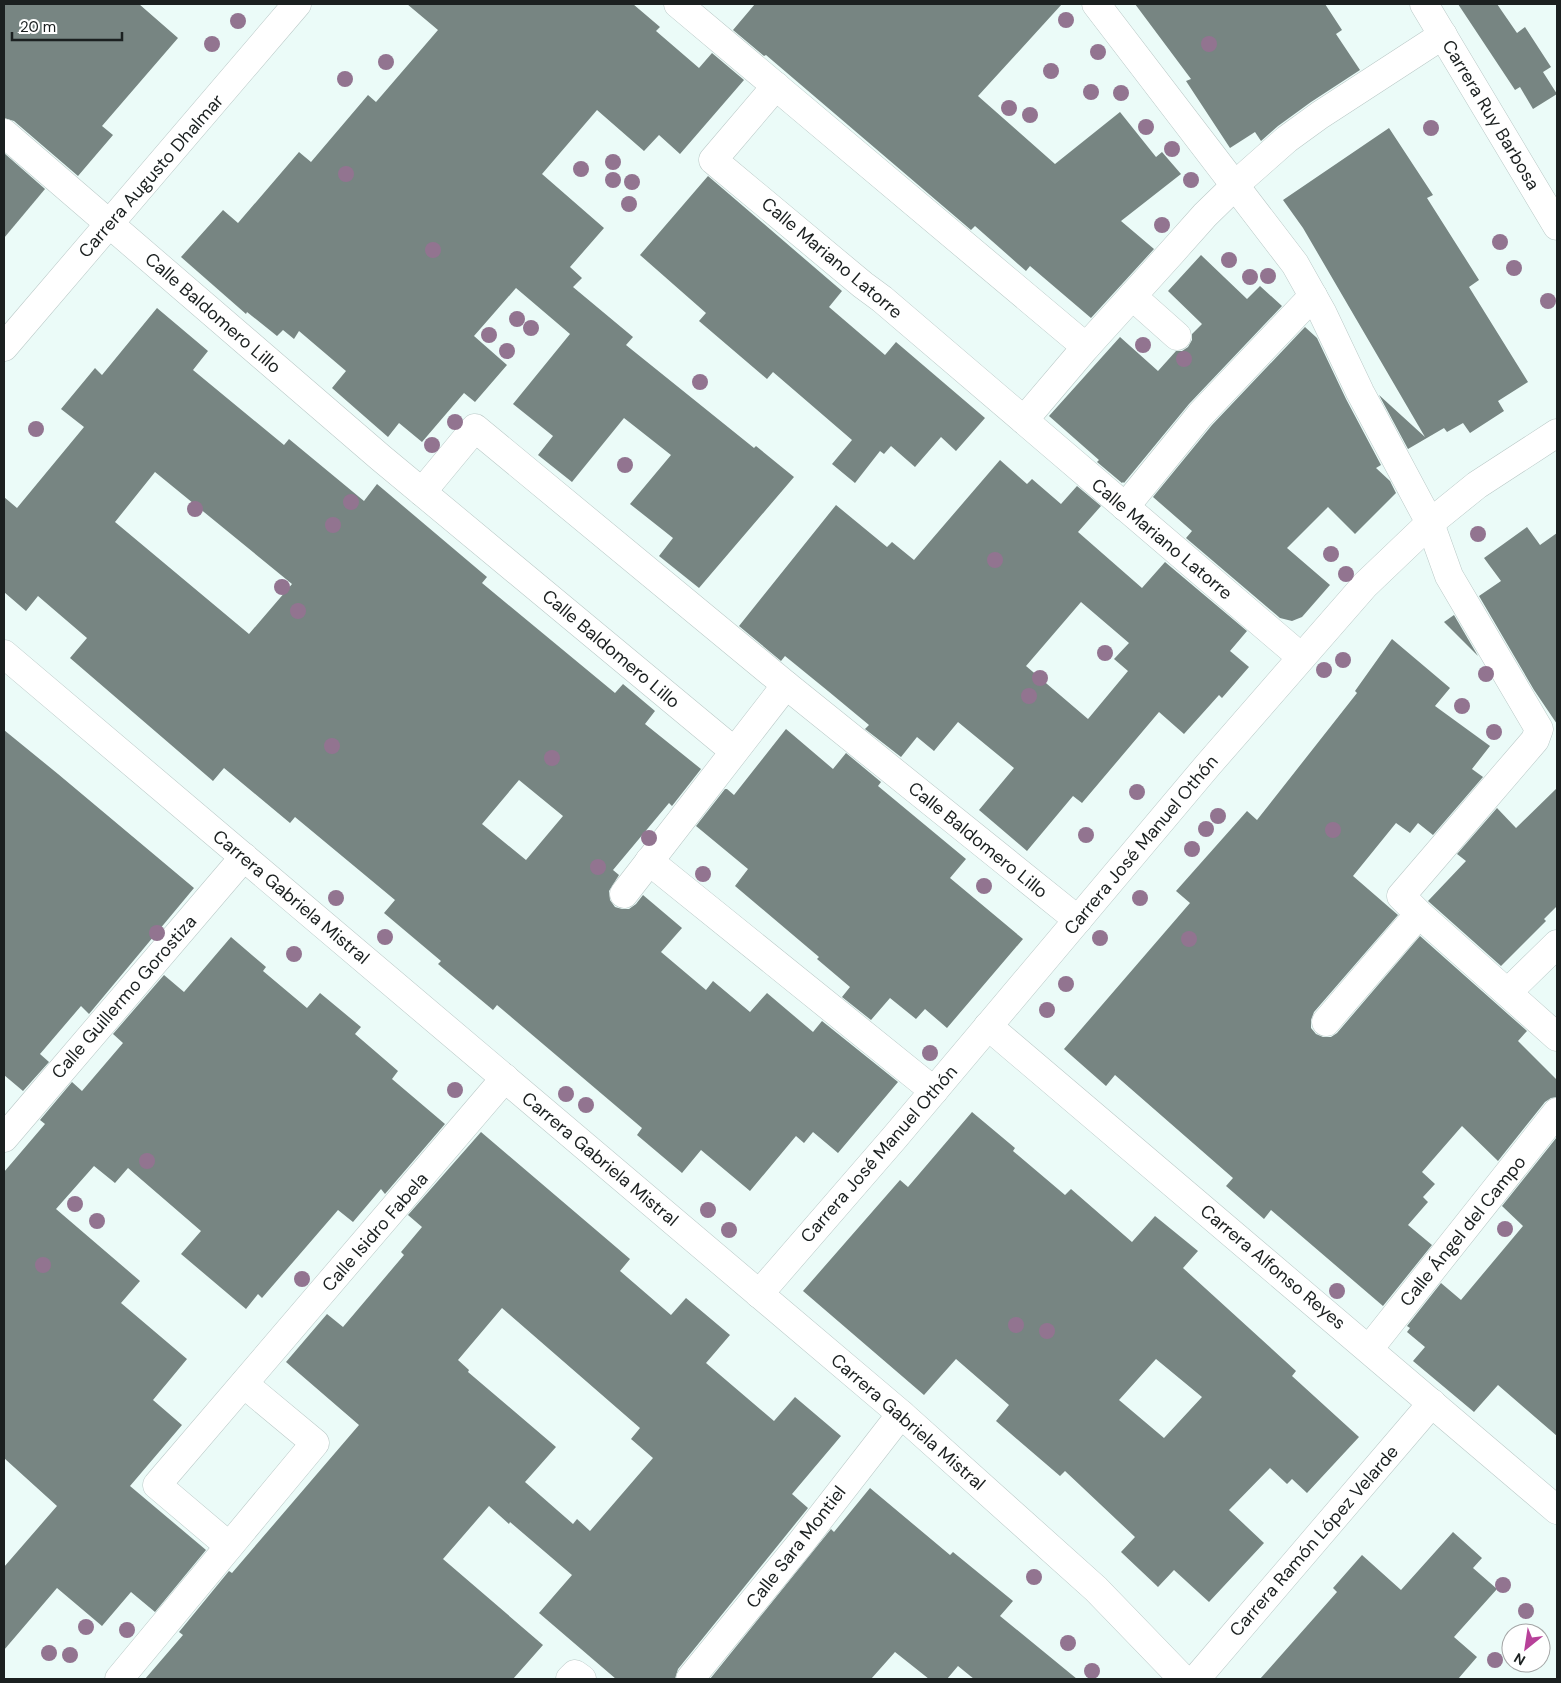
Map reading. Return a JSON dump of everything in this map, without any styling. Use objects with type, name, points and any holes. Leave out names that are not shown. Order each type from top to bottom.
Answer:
[{"type":"street","name":"Carrera Augusto Dhalmar","points":[[4,346],[297,4]]},
{"type":"street","points":[[678,4],[1086,347]]},
{"type":"street","points":[[1096,4],[1295,264],[1313,296],[1360,392],[1430,523],[1449,576],[1539,729],[1534,740],[1401,896],[1557,1037]]},
{"type":"street","name":"Carrera Ruy Barbosa","points":[[1424,4],[1557,226]]},
{"type":"street","points":[[1024,420],[1086,347],[1205,215],[1286,139],[1320,114],[1443,35]]},
{"type":"street","name":"Calle Mariano Latorre","points":[[776,86],[713,160],[882,299],[1302,657]]},
{"type":"street","name":"Calle Baldomero Lillo","points":[[4,133],[422,492],[734,752]]},
{"type":"street","points":[[1132,296],[1177,336]]},
{"type":"street","points":[[1125,507],[1200,415],[1313,296]]},
{"type":"street","name":"Calle Baldomero Lillo","points":[[422,492],[475,428],[786,685],[1078,920]]},
{"type":"street","name":"Carrera José Manuel Othón","points":[[759,1294],[1365,585],[1430,523],[1476,485],[1557,434]]},
{"type":"street","name":"Carrera Gabriela Mistral","points":[[4,654],[901,1414],[1096,1589],[1183,1679]]},
{"type":"street","points":[[624,894],[786,685]]},
{"type":"street","name":"Calle Guillermo Gorostiza","points":[[4,1138],[244,857]]},
{"type":"street","points":[[649,861],[934,1091]]},
{"type":"street","points":[[1326,1022],[1420,914]]},
{"type":"street","points":[[1508,992],[1557,944]]},
{"type":"street","name":"Carrera Alfonso Reyes","points":[[988,1026],[1557,1510]]},
{"type":"street","name":"Calle Isidro Fabela","points":[[229,1546],[157,1485],[505,1078]]},
{"type":"street","name":"Calle Ángel del Campo","points":[[1369,1349],[1557,1112]]},
{"type":"street","points":[[119,1679],[315,1444],[244,1384]]},
{"type":"street","name":"Carrera Ramón López Velarde","points":[[1196,1679],[1432,1403]]},
{"type":"street","name":"Calle Sara Montiel","points":[[690,1679],[800,1544],[901,1414]]},
{"type":"street","points":[[570,1679],[575,1674],[582,1679]]},
{"type":"building","points":[[4,4],[139,4],[178,38],[102,126],[113,135],[78,176],[14,121],[4,118]]},
{"type":"building","points":[[407,4],[633,4],[660,27],[656,31],[699,68],[712,53],[744,80],[680,154],[659,135],[644,151],[597,110],[542,174],[604,228],[570,267],[582,278],[573,287],[633,337],[626,345],[754,448],[756,446],[794,477],[699,588],[659,556],[673,538],[630,504],[671,455],[624,418],[572,482],[538,455],[553,436],[513,404],[570,334],[516,288],[474,336],[507,365],[475,402],[464,393],[422,442],[399,423],[388,437],[332,388],[346,371],[299,331],[294,339],[283,330],[277,336],[247,312],[246,314],[181,257],[223,210],[238,223],[299,152],[311,162],[368,95],[376,102],[438,30]]},
{"type":"building","points":[[755,4],[1062,4],[978,96],[1055,164],[1120,112],[1156,157],[1162,152],[1181,174],[1121,221],[1154,249],[1091,318],[1030,266],[1026,271],[975,226],[971,230],[766,55],[764,56],[733,30]]},
{"type":"building","points":[[1135,4],[1325,4],[1342,30],[1336,34],[1360,70],[1311,102],[1261,141],[1255,132],[1230,148],[1186,81],[1191,79]]},
{"type":"building","points":[[1458,4],[1497,4],[1517,33],[1525,27],[1551,67],[1543,72],[1557,94],[1533,109],[1520,87],[1515,90]]},
{"type":"building","points":[[1389,128],[1433,195],[1427,198],[1479,280],[1469,287],[1528,382],[1498,401],[1504,411],[1470,433],[1463,423],[1447,432],[1444,428],[1408,449],[1379,395],[1425,437],[1303,228],[1283,200]]},
{"type":"building","points":[[4,153],[45,189],[4,238]]},
{"type":"building","points":[[708,176],[842,291],[829,307],[885,355],[896,342],[985,418],[956,451],[941,437],[915,467],[891,446],[884,454],[880,451],[855,483],[832,464],[852,440],[773,372],[767,379],[699,321],[706,313],[640,255]]},
{"type":"building","points":[[1201,255],[1247,299],[1260,286],[1282,306],[1189,404],[1124,483],[1122,483],[1049,416],[1120,337],[1158,371],[1176,351],[1182,351],[1188,347],[1192,340],[1192,334],[1202,324],[1168,291]]},
{"type":"building","points":[[157,308],[208,351],[193,370],[284,445],[289,439],[364,501],[377,484],[487,577],[482,583],[615,693],[623,684],[655,711],[645,724],[701,769],[672,806],[669,803],[613,870],[619,875],[609,891],[610,900],[615,907],[629,909],[643,895],[682,928],[661,952],[706,990],[713,981],[750,1012],[767,993],[813,1032],[822,1021],[898,1082],[838,1153],[813,1132],[804,1143],[796,1136],[750,1191],[701,1150],[682,1173],[637,1135],[642,1128],[497,1005],[493,1010],[438,964],[441,961],[384,913],[395,900],[295,817],[290,823],[224,768],[213,781],[70,658],[87,638],[38,596],[26,611],[4,592],[4,497],[17,508],[84,427],[61,409],[95,368],[102,375]],"holes":[[[155,472],[292,584],[249,634],[115,522]],[[519,780],[563,816],[526,860],[482,824]]]},
{"type":"building","points":[[1305,327],[1317,338],[1346,399],[1381,465],[1376,468],[1390,481],[1396,493],[1355,534],[1328,507],[1287,548],[1330,585],[1302,617],[1292,621],[1280,618],[1186,538],[1192,531],[1153,497],[1212,425]]},
{"type":"building","points":[[1000,460],[1027,484],[1032,479],[1061,504],[1077,486],[1101,506],[1078,532],[1142,588],[1165,562],[1247,631],[1230,651],[1249,667],[1222,698],[1219,695],[1184,734],[1159,712],[1082,803],[1073,796],[1027,851],[979,810],[1014,768],[958,722],[934,751],[917,737],[901,757],[865,729],[869,725],[785,656],[781,661],[739,626],[836,505],[887,547],[892,542],[914,560]],"holes":[[[1081,602],[1129,643],[1114,659],[1128,671],[1088,719],[1026,666]]]},
{"type":"building","points":[[1527,527],[1540,545],[1557,533],[1557,724],[1534,690],[1479,596],[1501,581],[1484,558]]},
{"type":"building","points":[[1454,615],[1478,656],[1444,622]]},
{"type":"building","points":[[1392,639],[1450,688],[1435,706],[1490,746],[1472,769],[1483,777],[1433,835],[1418,823],[1410,833],[1396,823],[1353,876],[1398,915],[1314,1012],[1311,1028],[1316,1034],[1323,1037],[1331,1037],[1337,1033],[1420,936],[1527,1031],[1518,1041],[1557,1080],[1557,1097],[1545,1102],[1498,1161],[1462,1126],[1422,1172],[1435,1184],[1423,1197],[1428,1202],[1408,1225],[1432,1245],[1383,1306],[1271,1210],[1264,1219],[1226,1186],[1233,1178],[1115,1075],[1106,1086],[1064,1049],[1190,903],[1176,891],[1247,811],[1257,820],[1357,693],[1355,691]]},
{"type":"building","points":[[786,729],[833,769],[846,753],[881,782],[878,786],[966,859],[950,878],[1023,939],[947,1028],[925,1009],[916,1019],[890,998],[871,1020],[842,997],[850,987],[817,959],[819,957],[735,886],[748,869],[696,826],[725,789],[734,795]]},
{"type":"building","points":[[4,730],[194,888],[89,1014],[81,1006],[40,1054],[49,1062],[23,1091],[4,1075]]},
{"type":"building","points":[[1557,788],[1557,906],[1544,919],[1546,921],[1501,966],[1428,901],[1466,861],[1457,854],[1497,808],[1516,828]]},
{"type":"building","points":[[231,937],[266,967],[263,971],[307,1008],[320,993],[361,1027],[355,1034],[398,1071],[392,1079],[445,1124],[385,1194],[381,1189],[353,1222],[338,1210],[262,1298],[258,1294],[246,1309],[181,1254],[201,1231],[128,1168],[115,1183],[94,1166],[56,1209],[140,1281],[121,1303],[187,1359],[153,1400],[182,1425],[130,1486],[206,1550],[155,1612],[131,1592],[102,1626],[57,1588],[4,1650],[4,1567],[57,1506],[4,1458],[4,1172],[45,1124],[40,1120],[72,1082],[82,1091],[123,1043],[113,1034],[164,975],[184,992]]},
{"type":"building","points":[[972,1112],[1015,1148],[1013,1151],[1065,1195],[1071,1189],[1132,1242],[1155,1216],[1198,1251],[1183,1268],[1296,1371],[1292,1376],[1359,1437],[1307,1493],[1292,1479],[1287,1484],[1270,1468],[1229,1510],[1264,1543],[1209,1602],[1174,1570],[1158,1587],[1121,1552],[1135,1537],[1065,1471],[1060,1476],[996,1421],[1009,1405],[956,1359],[924,1395],[803,1291],[900,1180],[908,1187]],"holes":[[[1156,1359],[1202,1397],[1164,1438],[1119,1400]]]},
{"type":"building","points":[[481,1132],[630,1259],[620,1271],[671,1315],[686,1298],[730,1335],[706,1363],[774,1421],[795,1397],[841,1436],[792,1494],[808,1508],[678,1669],[675,1679],[616,1679],[539,1613],[572,1575],[489,1506],[443,1559],[543,1645],[513,1679],[145,1679],[183,1635],[179,1632],[229,1571],[232,1573],[359,1425],[286,1362],[327,1314],[343,1327],[404,1255],[401,1252],[422,1227],[408,1215]],"holes":[[[502,1308],[640,1428],[631,1439],[653,1458],[590,1531],[577,1519],[573,1524],[525,1482],[556,1447],[468,1372],[469,1370],[458,1360]]]},
{"type":"building","points":[[1557,1137],[1557,1436],[1498,1385],[1474,1412],[1413,1361],[1425,1347],[1407,1332],[1410,1328],[1407,1326],[1441,1283],[1461,1300],[1523,1226],[1502,1206]]},
{"type":"building","points":[[870,1488],[950,1555],[953,1552],[1013,1601],[1000,1616],[1077,1679],[974,1679],[958,1666],[947,1679],[929,1679],[895,1652],[871,1679],[710,1679],[831,1529],[834,1532]]},
{"type":"building","points":[[1453,1532],[1482,1558],[1473,1568],[1497,1589],[1454,1637],[1477,1657],[1458,1679],[1260,1679],[1337,1592],[1333,1588],[1362,1555],[1401,1590]]}]
